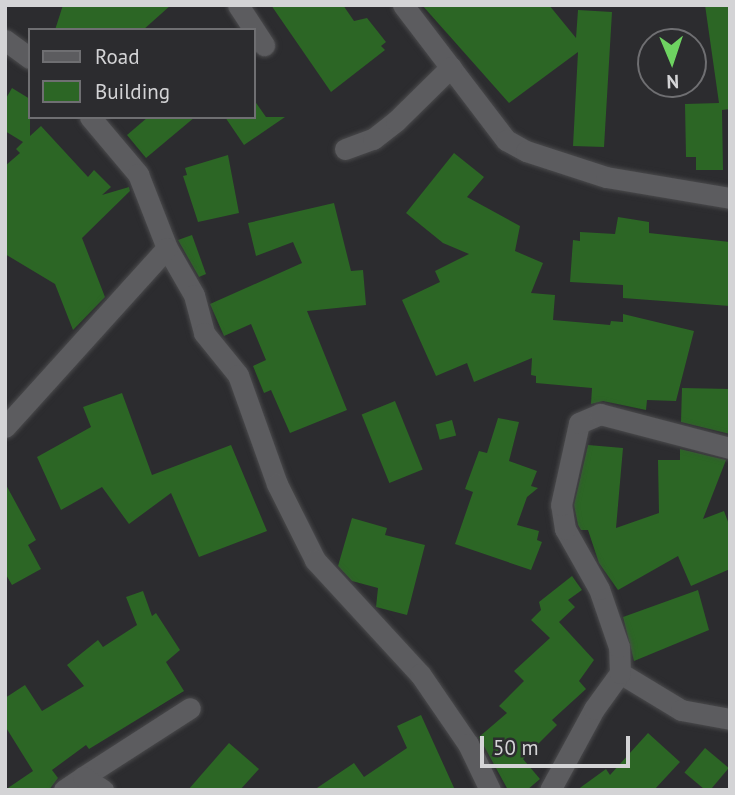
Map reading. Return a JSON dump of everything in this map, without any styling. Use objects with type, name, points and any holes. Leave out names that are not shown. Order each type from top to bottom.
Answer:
[{"type":"street","points":[[238,5],[253,28]]},
{"type":"street","points":[[403,5],[506,140],[526,151],[606,177],[730,198]]},
{"type":"street","points":[[256,33],[264,45]]},
{"type":"street","points":[[5,40],[28,57]]},
{"type":"street","points":[[345,149],[373,139],[451,67]]},
{"type":"street","points":[[92,119],[138,174],[167,248],[194,295],[204,333],[238,375],[277,484],[316,561],[419,674],[468,744],[490,790]]},
{"type":"street","points":[[5,427],[167,248]]},
{"type":"street","points":[[550,790],[594,709],[620,673],[619,647],[599,589],[565,529],[561,505],[579,423],[600,414],[730,448]]},
{"type":"street","points":[[620,673],[681,710],[730,719]]},
{"type":"street","points":[[64,790],[190,708]]},
{"type":"street","points":[[83,777],[103,790]]},
{"type":"building","points":[[63,5],[171,5],[145,28],[56,28]]},
{"type":"building","points":[[271,5],[343,5],[354,21],[367,18],[386,42],[381,46],[385,50],[331,92]]},
{"type":"building","points":[[422,5],[549,5],[576,38],[578,10],[612,12],[604,147],[573,146],[578,52],[509,103]]},
{"type":"building","points":[[705,5],[730,5],[730,109],[722,110],[723,170],[696,170],[696,157],[686,157],[685,104],[719,103]]},
{"type":"building","points":[[12,88],[28,98],[30,136],[41,126],[88,177],[94,170],[111,187],[102,195],[129,187],[130,191],[82,238],[105,297],[73,330],[55,284],[5,254],[5,166],[20,153],[16,149],[23,142],[5,131],[5,100]]},
{"type":"building","points":[[256,103],[266,117],[285,117],[244,145],[226,119],[256,119]]},
{"type":"building","points":[[146,119],[193,119],[146,158],[127,135]]},
{"type":"building","points":[[454,153],[484,177],[467,197],[520,226],[515,251],[543,263],[531,293],[555,295],[553,320],[610,325],[611,321],[623,322],[623,314],[694,331],[676,401],[647,400],[646,410],[603,401],[591,404],[592,388],[536,383],[536,376],[531,375],[532,358],[474,382],[467,363],[436,376],[402,300],[440,282],[435,271],[469,254],[443,243],[406,213]]},
{"type":"building","points":[[228,155],[239,213],[198,222],[183,176],[187,175],[185,168]]},
{"type":"building","points":[[334,203],[351,271],[363,270],[366,305],[307,311],[347,410],[290,433],[271,390],[264,393],[253,366],[266,360],[251,324],[224,336],[210,304],[302,263],[293,242],[256,256],[248,223]]},
{"type":"building","points":[[618,217],[649,222],[649,233],[730,242],[730,306],[623,298],[623,285],[570,282],[573,240],[580,241],[580,232],[615,234]]},
{"type":"building","points":[[192,235],[206,274],[199,277],[178,240]]},
{"type":"building","points":[[682,388],[730,389],[730,434],[681,422]]},
{"type":"building","points":[[122,393],[152,475],[231,445],[267,531],[199,557],[171,493],[129,524],[102,487],[61,510],[37,457],[91,427],[83,407]]},
{"type":"building","points":[[395,401],[423,470],[389,483],[362,414]]},
{"type":"building","points":[[498,418],[519,422],[509,461],[537,471],[531,486],[538,488],[527,497],[517,525],[539,531],[537,540],[542,542],[531,570],[455,544],[473,492],[465,489],[479,451],[487,453]]},
{"type":"building","points":[[452,420],[456,435],[440,440],[436,424]]},
{"type":"building","points":[[588,445],[623,448],[616,528],[659,513],[658,460],[680,460],[680,449],[726,460],[703,519],[724,511],[730,527],[730,569],[691,586],[678,556],[618,590],[599,563],[588,530],[581,530],[578,525],[574,505]]},
{"type":"building","points":[[5,483],[36,540],[28,545],[41,569],[12,585],[5,573]]},
{"type":"building","points":[[352,518],[387,528],[385,535],[425,545],[407,615],[376,607],[378,588],[352,581],[338,566]]},
{"type":"building","points":[[572,576],[582,590],[568,600],[575,607],[559,622],[594,660],[579,681],[586,689],[552,720],[557,725],[523,759],[540,779],[527,790],[508,790],[479,737],[507,713],[499,706],[524,681],[514,671],[550,638],[531,620],[541,610],[539,602]]},
{"type":"building","points":[[698,590],[709,630],[634,661],[623,617]]},
{"type":"building","points":[[143,591],[152,616],[156,613],[180,650],[166,662],[184,691],[89,749],[86,745],[52,770],[58,778],[49,790],[5,790],[33,771],[5,726],[5,698],[25,685],[42,711],[84,686],[67,665],[98,640],[103,647],[137,625],[126,597]]},
{"type":"building","points":[[421,715],[455,790],[314,790],[354,763],[364,777],[407,748],[397,726]]},
{"type":"building","points":[[648,733],[680,762],[654,790],[577,790],[606,769],[610,775]]},
{"type":"building","points":[[229,743],[259,769],[240,790],[188,790]]},
{"type":"building","points":[[705,748],[729,768],[710,790],[705,790],[684,773]]}]
